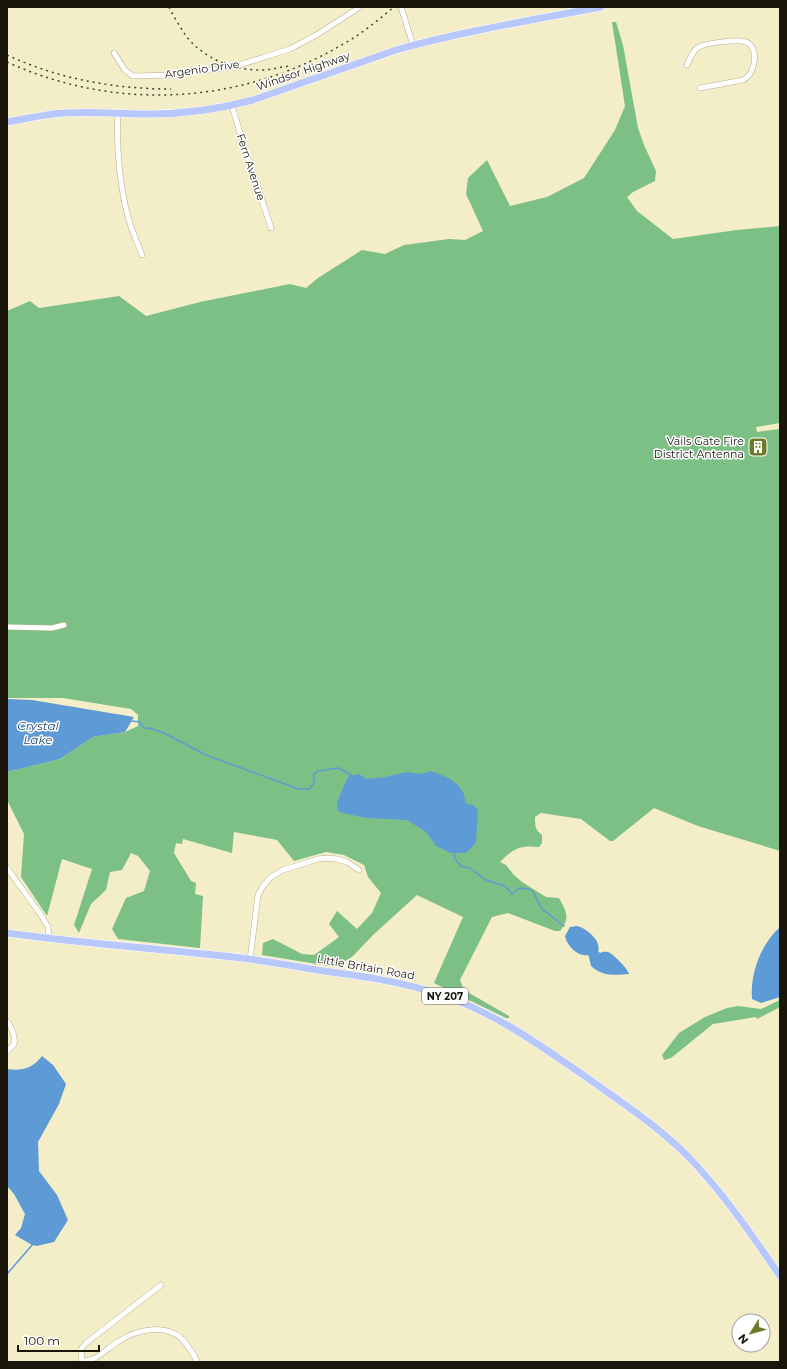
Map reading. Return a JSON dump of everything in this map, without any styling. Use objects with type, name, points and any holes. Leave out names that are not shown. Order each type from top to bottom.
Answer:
[{"type":"main road","name":"Windsor Highway","points":[[7,122],[64,113],[94,112],[151,114],[212,110],[253,100],[413,45],[569,10],[601,7]]},
{"type":"main road","name":"Little Britain Road","points":[[7,933],[49,939],[250,960],[401,984],[428,990],[490,1014],[536,1042],[625,1105],[675,1144],[722,1194],[780,1276]]},
{"type":"street","name":"Argenio Drive","points":[[114,53],[125,70],[133,76],[172,75],[233,67],[290,49],[318,34],[360,7]]},
{"type":"street","points":[[401,7],[413,45]]},
{"type":"street","points":[[687,65],[692,54],[701,46],[742,40],[749,44],[752,48],[754,67],[748,77],[743,80],[700,88]]},
{"type":"street","name":"Fern Avenue","points":[[232,106],[244,149],[261,195],[271,228]]},
{"type":"street","points":[[118,113],[117,136],[124,198],[129,221],[142,255]]},
{"type":"street","points":[[7,627],[52,628],[64,625]]},
{"type":"street","points":[[250,960],[258,896],[263,886],[271,877],[283,870],[318,859],[328,858],[337,858],[347,862],[359,870]]},
{"type":"street","points":[[7,868],[41,915],[48,927],[49,939]]},
{"type":"street","points":[[7,1021],[12,1031],[14,1041],[7,1052]]},
{"type":"street","points":[[161,1284],[86,1343],[81,1349],[82,1362],[94,1358],[120,1340],[134,1334],[157,1330],[167,1330],[178,1336],[190,1348],[197,1362]]},
{"type":"green space","points":[[612,22],[616,22],[623,45],[638,128],[656,171],[655,181],[633,192],[627,197],[637,211],[673,239],[737,230],[780,226],[780,423],[756,427],[757,432],[780,429],[780,851],[698,826],[654,808],[613,841],[610,841],[581,819],[541,813],[535,817],[536,827],[542,835],[542,843],[539,847],[518,848],[509,853],[500,862],[506,865],[522,882],[546,897],[559,898],[566,914],[565,922],[560,931],[555,931],[508,913],[492,917],[460,980],[464,990],[509,1016],[509,1018],[506,1018],[434,983],[463,917],[417,895],[373,935],[352,957],[335,967],[262,955],[263,943],[273,939],[302,954],[314,955],[339,937],[329,924],[337,911],[357,929],[372,913],[381,893],[368,877],[364,865],[344,855],[326,852],[294,861],[277,840],[234,832],[232,853],[183,839],[182,844],[176,843],[174,853],[191,881],[196,883],[195,894],[203,896],[200,948],[118,939],[112,929],[126,898],[144,891],[150,871],[138,856],[131,853],[122,870],[110,872],[106,890],[91,904],[79,933],[74,925],[92,869],[62,859],[47,916],[21,877],[24,834],[7,800],[7,772],[60,759],[93,737],[125,732],[138,726],[138,715],[131,709],[63,698],[7,698],[7,311],[30,301],[39,308],[119,296],[146,316],[200,302],[290,284],[306,288],[318,278],[362,250],[385,254],[404,245],[449,239],[465,240],[483,231],[466,194],[468,178],[487,160],[510,206],[547,197],[584,178],[615,130],[625,106]]},
{"type":"green space","points":[[780,1000],[780,1007],[757,1019],[756,1017],[713,1024],[671,1058],[664,1060],[662,1055],[679,1033],[705,1017],[727,1008],[738,1006],[761,1009]]},
{"type":"water","name":"Crystal Lake","points":[[7,699],[32,700],[134,717],[125,732],[93,737],[60,759],[7,772]]},
{"type":"water","points":[[431,771],[449,778],[457,784],[463,792],[467,804],[473,805],[478,810],[476,843],[466,853],[451,853],[436,846],[426,832],[407,820],[367,818],[338,811],[337,802],[348,777],[358,774],[367,779],[407,772],[422,774]]},
{"type":"water","points":[[577,926],[585,929],[595,939],[598,943],[598,951],[600,953],[610,953],[624,966],[629,974],[605,974],[591,966],[588,955],[577,953],[566,940],[565,936],[570,927]]},
{"type":"water","points":[[780,927],[780,997],[761,1003],[752,999],[755,969],[762,950]]},
{"type":"water","points":[[42,1056],[53,1065],[66,1084],[59,1104],[38,1142],[39,1171],[57,1195],[68,1220],[54,1242],[37,1246],[32,1245],[15,1235],[21,1228],[25,1214],[14,1194],[7,1186],[7,1069],[17,1070],[26,1068],[34,1064]]},
{"type":"waterway","points":[[132,721],[140,722],[144,728],[149,728],[164,733],[206,755],[299,789],[309,789],[314,783],[314,774],[318,771],[339,768],[352,776]]},
{"type":"waterway","points":[[454,853],[455,859],[461,866],[470,868],[486,880],[505,886],[512,894],[519,888],[529,889],[533,892],[542,909],[564,926]]},
{"type":"waterway","points":[[7,1274],[33,1244]]},
{"type":"railway","points":[[169,7],[184,33],[193,44],[201,51],[220,62],[251,70],[265,70],[289,66]]},
{"type":"railway","points":[[7,62],[49,78],[92,89],[135,94],[178,94],[221,89],[264,79],[305,64],[352,39],[394,7]]},
{"type":"railway","points":[[7,55],[47,70],[87,81],[108,85],[150,89],[171,89]]},
{"type":"place","name":"Vails Gate Fire District Antenna","points":[[758,447]]}]
